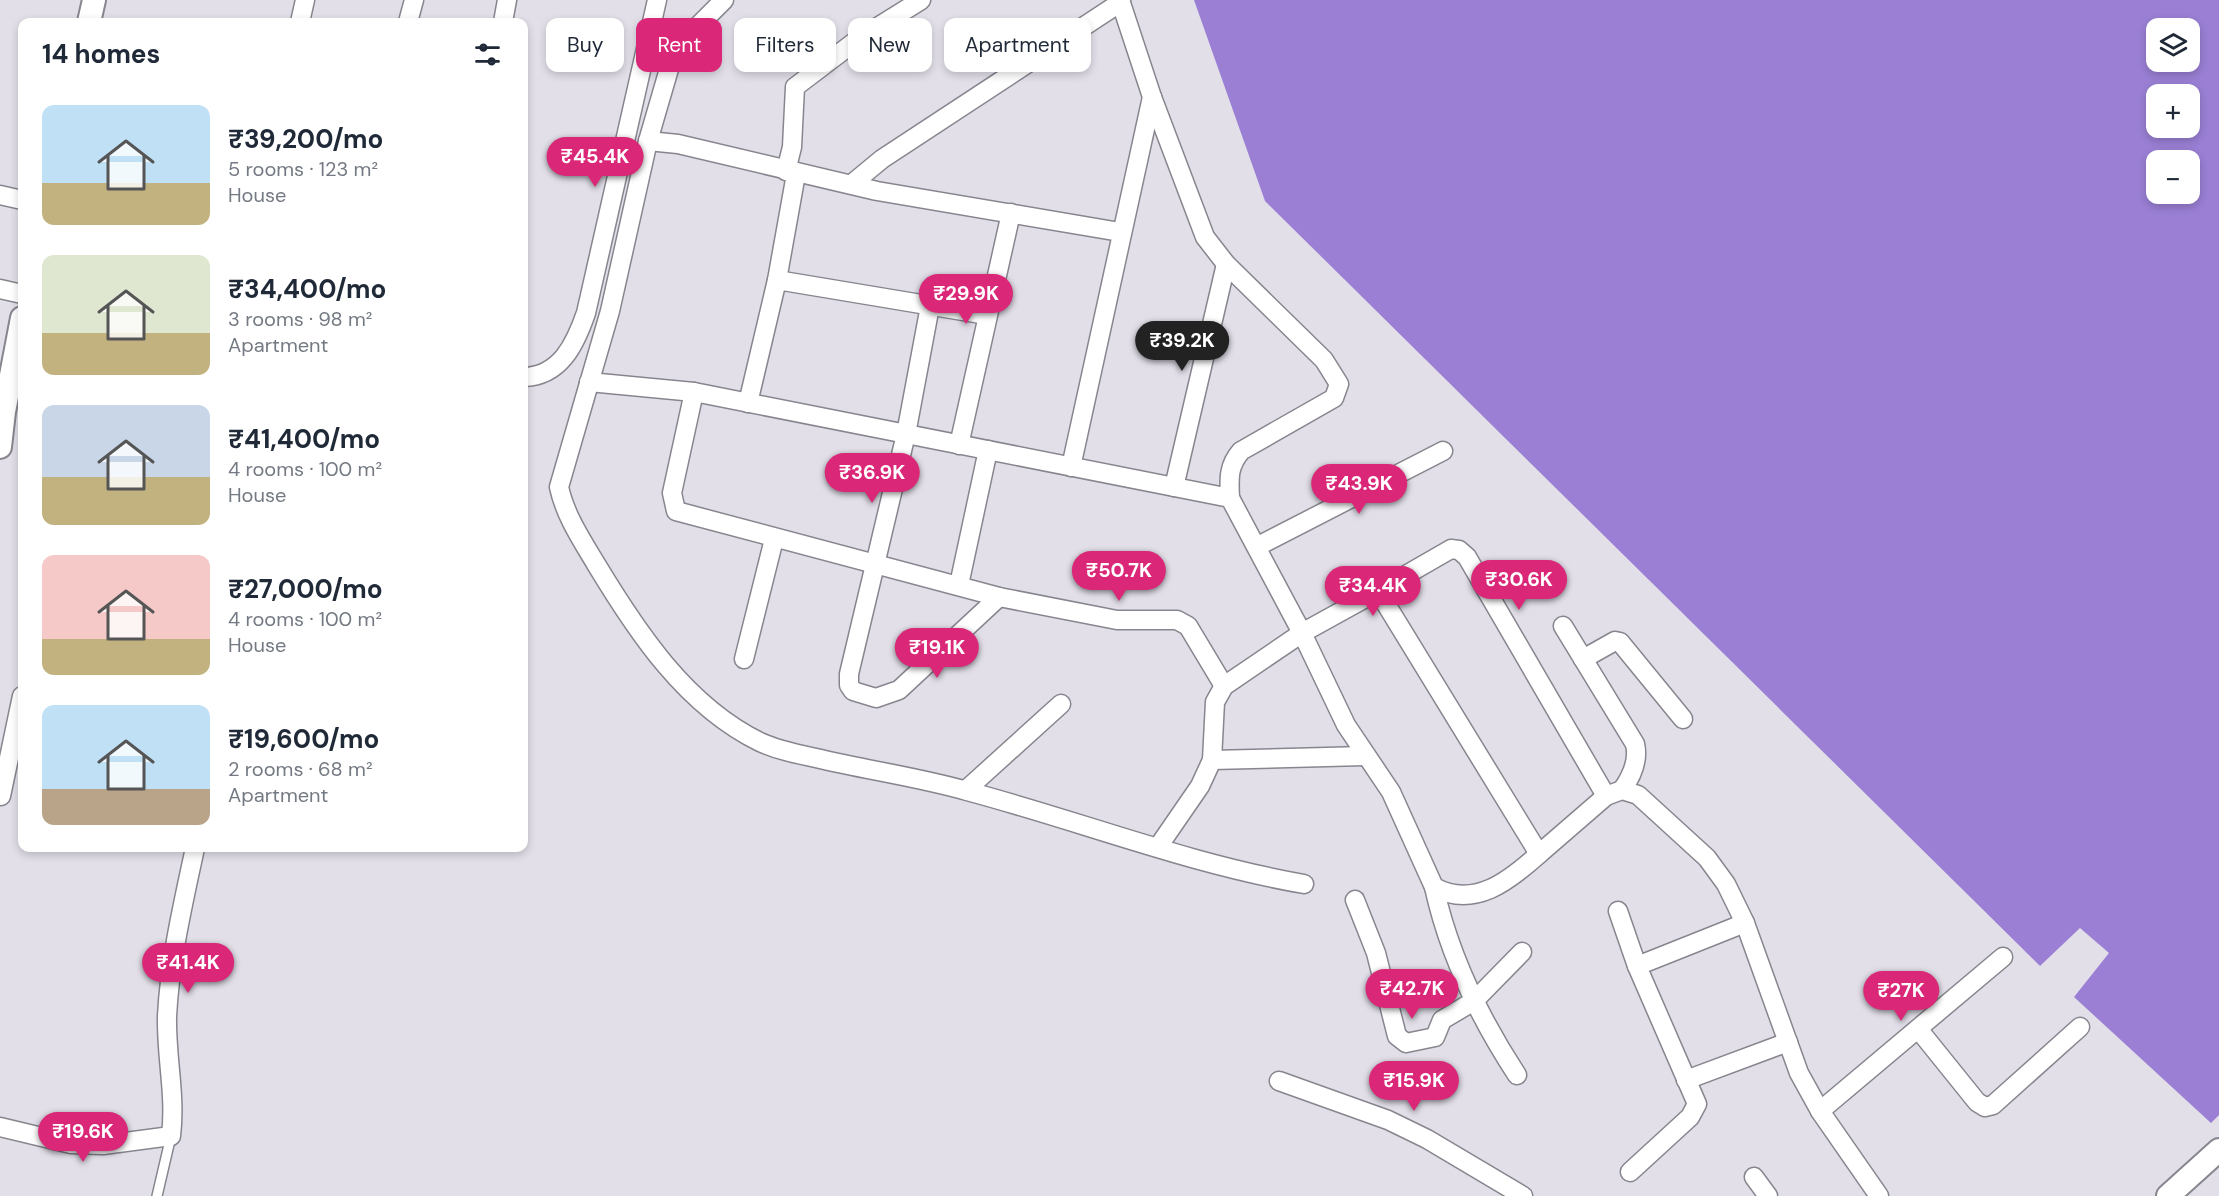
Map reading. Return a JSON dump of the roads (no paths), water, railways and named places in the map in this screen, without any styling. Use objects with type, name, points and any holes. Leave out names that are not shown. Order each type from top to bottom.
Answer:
[{"type":"street","points":[[90,18],[94,0]]},
{"type":"street","points":[[301,18],[305,0]]},
{"type":"street","points":[[409,18],[414,0]]},
{"type":"street","points":[[503,18],[507,0]]},
{"type":"street","points":[[528,377],[540,376],[556,368],[579,334],[586,313],[657,0]]},
{"type":"street","points":[[724,0],[681,43],[673,57],[648,141],[610,311],[559,487],[563,507],[618,601],[664,664],[709,709],[760,742],[781,750],[836,763],[966,790],[1258,876],[1304,884]]},
{"type":"street","points":[[748,403],[777,280],[791,172],[795,87],[857,40],[921,0]]},
{"type":"street","points":[[853,183],[882,159],[1120,1],[1193,212],[1205,237],[1226,264],[1324,360],[1339,384],[1334,398],[1241,451],[1232,461],[1228,476],[1230,498],[1258,546],[1330,694],[1364,756],[1391,792],[1434,887],[1449,942],[1474,1001],[1517,1075]]},
{"type":"street","points":[[1071,466],[1120,232],[1152,97]]},
{"type":"street","points":[[648,141],[678,144],[791,172],[853,183],[878,191],[1120,232]]},
{"type":"street","points":[[0,195],[18,199]]},
{"type":"street","points":[[958,444],[1011,213]]},
{"type":"street","points":[[1174,488],[1226,264]]},
{"type":"street","points":[[777,280],[987,315]]},
{"type":"street","points":[[0,289],[18,293]]},
{"type":"street","points":[[930,306],[906,434],[848,680],[853,691],[876,698],[899,690],[999,597]]},
{"type":"street","points":[[0,447],[4,412],[18,339]]},
{"type":"street","points":[[589,382],[694,392],[1230,498]]},
{"type":"street","points":[[694,392],[672,493],[676,511],[774,539],[999,597],[1117,620],[1177,620],[1188,626],[1224,686]]},
{"type":"street","points":[[959,585],[988,450]]},
{"type":"street","points":[[1258,546],[1443,451]]},
{"type":"street","points":[[744,659],[774,539]]},
{"type":"street","points":[[1158,847],[1200,786],[1212,760],[1215,702],[1224,686],[1302,633],[1451,549],[1459,550],[1467,557],[1614,793]]},
{"type":"street","points":[[1377,591],[1539,854]]},
{"type":"street","points":[[1434,887],[1445,893],[1463,896],[1487,891],[1513,878],[1614,793],[1637,756],[1635,744],[1563,626]]},
{"type":"street","points":[[1583,659],[1615,641],[1620,642],[1683,719]]},
{"type":"street","points":[[966,790],[1061,704]]},
{"type":"street","points":[[2,796],[18,716]]},
{"type":"street","points":[[1212,760],[1364,756]]},
{"type":"street","points":[[1614,793],[1638,795],[1707,858],[1726,884],[1745,923],[1799,1074],[1873,1194]]},
{"type":"street","points":[[0,1127],[70,1144],[102,1145],[171,1136],[174,1106],[167,1017],[172,957],[194,852]]},
{"type":"street","points":[[1355,900],[1376,953],[1400,1040],[1406,1043],[1432,1038],[1442,1020],[1474,1001],[1522,952]]},
{"type":"street","points":[[1617,911],[1637,966],[1697,1104],[1695,1111],[1630,1172]]},
{"type":"street","points":[[1637,966],[1745,923]]},
{"type":"street","points":[[1820,1111],[2003,957]]},
{"type":"street","points":[[1919,1030],[1977,1102],[1985,1107],[1993,1106],[2080,1027]]},
{"type":"street","points":[[1686,1080],[1788,1042]]},
{"type":"street","points":[[1279,1081],[1398,1125],[1436,1144],[1523,1196]]},
{"type":"street","points":[[2168,1196],[2219,1150]]},
{"type":"street","points":[[1754,1177],[1768,1196]]},
{"type":"lane","points":[[157,1196],[171,1136]]}]
